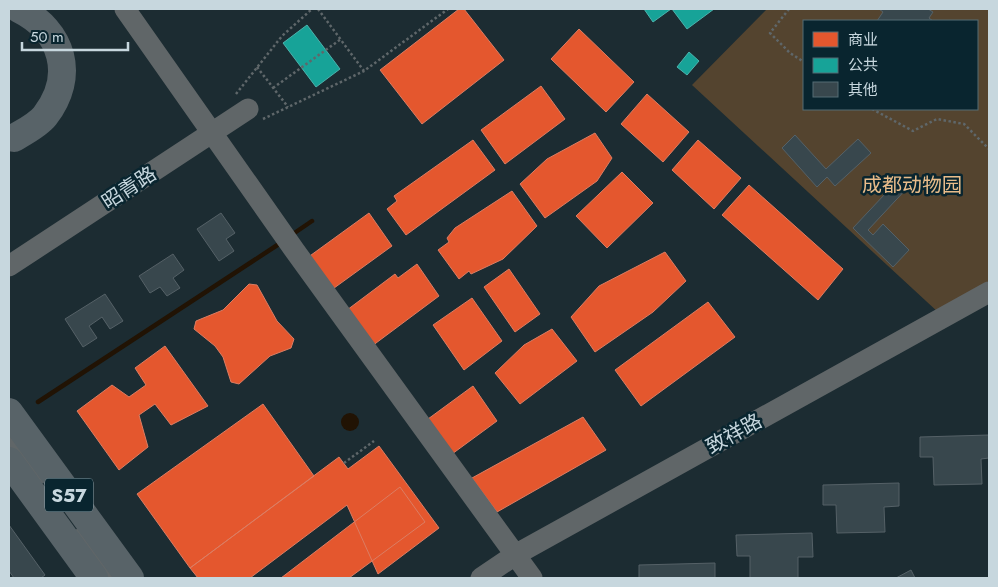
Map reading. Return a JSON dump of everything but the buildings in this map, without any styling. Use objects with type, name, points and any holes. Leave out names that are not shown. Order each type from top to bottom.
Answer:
[{"type":"highway","points":[[11,139],[44,118],[63,81],[62,60],[53,36],[35,16],[19,9]]},
{"type":"highway","name":"S57","points":[[9,412],[130,578]]},
{"type":"highway","name":"S57","points":[[9,461],[94,578]]},
{"type":"street","points":[[126,9],[211,134],[532,578]]},
{"type":"street","name":"昭青路","points":[[9,266],[211,134],[247,108]]},
{"type":"street","name":"致祥路","points":[[481,578],[515,555],[989,292]]},
{"type":"street","points":[[9,438],[111,578]]},
{"type":"path","points":[[312,9],[282,36],[257,67],[247,108],[288,107],[364,71],[448,9]]},
{"type":"path","points":[[318,9],[364,71]]},
{"type":"path","points":[[789,9],[770,32],[790,52],[803,61]]},
{"type":"path","points":[[273,88],[341,39]]},
{"type":"path","points":[[257,67],[288,107]]},
{"type":"path","points":[[874,110],[913,131],[938,119],[964,124],[989,149]]},
{"type":"path","points":[[344,463],[374,441]]},
{"type":"green space","name":"成都动物园","points":[[767,9],[989,9],[989,281],[939,313],[692,85]]},
{"type":"shaded area","points":[[346,413],[354,413],[359,418],[357,429],[346,431],[341,426],[341,418]]},
{"type":"waterway","points":[[290,236],[312,221]]},
{"type":"waterway","points":[[38,402],[282,242]]}]
